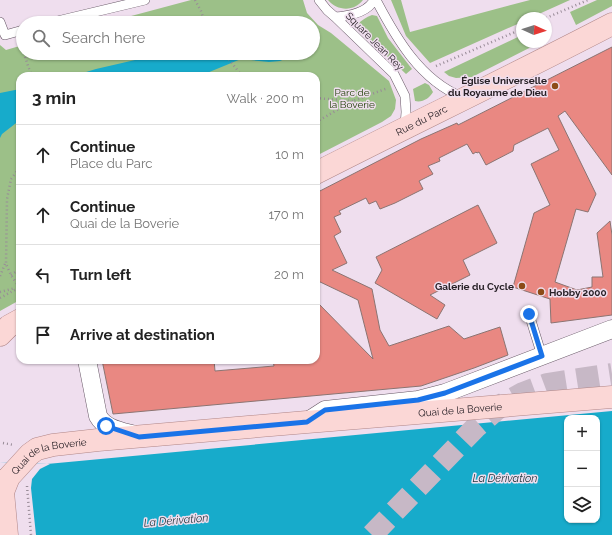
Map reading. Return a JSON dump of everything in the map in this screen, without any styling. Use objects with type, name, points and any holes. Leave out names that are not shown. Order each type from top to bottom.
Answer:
[{"type":"main road","name":"Rue du Parc","points":[[320,171],[612,24]]},
{"type":"main road","name":"Quai de la Boverie","points":[[10,484],[22,462],[37,449],[53,445],[84,441],[612,397]]},
{"type":"main road","points":[[7,535],[10,484]]},
{"type":"street","name":"Quai de la Boverie","points":[[307,422],[325,410],[418,400],[445,393],[612,329]]},
{"type":"street","points":[[88,364],[98,416],[101,422],[106,426],[139,437]]},
{"type":"lane","points":[[78,16],[145,0]]},
{"type":"lane","name":"Square Jean Rey","points":[[319,0],[327,10],[394,74],[405,96],[405,128]]},
{"type":"lane","name":"Square Jean Rey","points":[[335,17],[350,16],[362,11],[371,5],[375,0],[393,33],[424,72],[436,83],[466,98]]},
{"type":"lane","points":[[1,24],[5,35],[16,32]]},
{"type":"lane","points":[[529,314],[542,356]]},
{"type":"path","points":[[195,0],[203,16]]},
{"type":"path","points":[[552,15],[588,0]]},
{"type":"path","points":[[26,60],[30,72]]},
{"type":"path","points":[[230,60],[239,72]]},
{"type":"path","points":[[320,98],[353,101]]},
{"type":"path","points":[[16,172],[11,179],[7,200],[6,264],[16,282]]},
{"type":"path","points":[[0,276],[6,264]]},
{"type":"path","points":[[11,275],[16,272]]},
{"type":"path","points":[[0,292],[16,288]]},
{"type":"path","points":[[0,298],[16,289]]},
{"type":"path","points":[[3,443],[10,443],[16,446]]},
{"type":"path","points":[[10,484],[31,535]]},
{"type":"green space","name":"Parc de la Boverie","points":[[191,0],[303,0],[307,13],[310,16],[131,16]]},
{"type":"green space","points":[[328,0],[363,0],[355,7],[346,9],[332,4]]},
{"type":"green space","points":[[391,0],[401,0],[410,32],[530,0],[570,0],[543,12],[516,12],[516,25],[430,63],[406,36]]},
{"type":"green space","points":[[597,0],[612,0],[612,6],[576,25],[570,12]]},
{"type":"green space","points":[[372,15],[377,16],[388,38],[412,69],[406,74],[358,29],[357,25]]},
{"type":"green space","name":"Parc de la Boverie","points":[[320,26],[331,33],[389,81],[396,100],[395,109],[391,116],[382,122],[320,154],[320,72],[16,72],[16,302],[0,311],[0,45],[6,50],[16,47],[16,60],[320,60]]},
{"type":"green space","points":[[516,38],[516,48],[529,48],[472,77],[456,78],[449,76],[444,72]]},
{"type":"green space","points":[[425,83],[429,85],[433,92],[426,100],[415,101],[413,89]]},
{"type":"water","points":[[135,60],[239,60],[209,72],[86,72]]},
{"type":"water","points":[[250,60],[282,60],[269,62]]},
{"type":"water","points":[[16,90],[16,123],[2,134],[0,138],[0,93]]},
{"type":"water","name":"La Dérivation","points":[[612,411],[612,535],[0,535],[0,462],[47,464],[564,416],[564,523],[600,523],[600,415],[569,415]]},
{"type":"pier","points":[[0,462],[50,464],[40,469],[32,479],[31,488],[36,535],[0,535]]},
{"type":"building","points":[[612,47],[612,175],[565,111],[558,116],[596,194],[588,212],[576,209],[555,282],[577,290],[592,287],[592,277],[603,277],[597,233],[610,221],[612,235],[612,315],[551,323],[550,299],[513,287],[534,213],[550,205],[531,164],[559,150],[548,128],[514,145],[513,151],[486,165],[479,152],[473,154],[467,144],[439,158],[440,161],[428,166],[433,174],[419,181],[423,189],[380,209],[376,201],[369,204],[366,198],[339,211],[341,214],[334,217],[341,232],[334,236],[347,263],[332,270],[372,289],[380,330],[389,346],[449,326],[464,339],[500,327],[508,355],[421,386],[113,414],[103,364],[214,364],[215,371],[274,366],[274,364],[320,364],[320,305],[373,359],[358,300],[320,282],[320,191],[421,139],[457,123],[458,125]]},
{"type":"building","points":[[478,205],[497,243],[463,260],[470,275],[430,295],[445,305],[437,319],[375,283],[382,270],[376,257]]},
{"type":"tunnel","points":[[372,535],[475,428],[503,404],[523,393],[547,384],[612,374]]},
{"type":"place","name":"Église Universelle du Royaume de Dieu","points":[[555,86]]},
{"type":"place","name":"Galerie du Cycle","points":[[522,286]]},
{"type":"place","name":"Hobby 2000","points":[[541,292]]},
{"type":"route","points":[[106,426],[139,437],[307,422],[325,410],[418,400],[445,393],[542,356],[529,314]]}]
